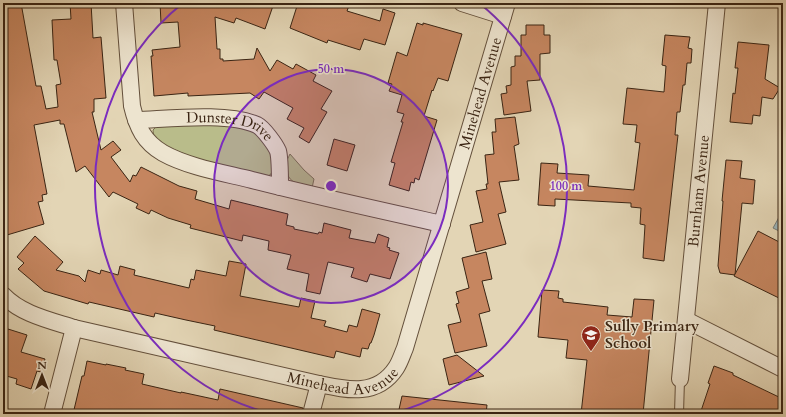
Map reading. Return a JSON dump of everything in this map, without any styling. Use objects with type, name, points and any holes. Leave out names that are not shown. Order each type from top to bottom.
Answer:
[{"type":"street","points":[[124,3],[132,106],[144,138],[162,153],[195,166],[442,224]]},
{"type":"street","name":"Minehead Avenue","points":[[3,295],[18,307],[41,318],[74,328],[319,384],[357,390],[370,387],[385,380],[395,368],[405,348],[505,10],[462,3]]},
{"type":"street","name":"Burnham Avenue","points":[[680,380],[717,3]]},
{"type":"street","name":"Dunster Drive","points":[[136,120],[215,118],[242,120],[259,125],[278,152],[280,187]]},
{"type":"street","points":[[686,320],[783,369]]},
{"type":"street","points":[[52,414],[74,328]]},
{"type":"street","points":[[311,414],[319,384]]},
{"type":"lane","points":[[679,414],[680,380]]},
{"type":"green space","points":[[227,124],[258,133],[269,146],[274,169],[270,175],[265,177],[194,158],[154,139],[153,130],[158,125]]},
{"type":"green space","points":[[290,154],[314,179],[312,188],[293,182],[288,176],[286,164]]},
{"type":"water","points":[[783,210],[783,233],[773,228]]},
{"type":"building","points":[[3,3],[21,3],[36,86],[41,86],[46,109],[58,107],[56,85],[61,84],[57,60],[54,60],[52,20],[71,19],[70,3],[91,3],[93,38],[101,37],[106,98],[94,99],[94,112],[92,112],[101,150],[113,141],[121,150],[111,157],[130,182],[133,175],[136,176],[141,167],[179,186],[197,191],[195,199],[229,209],[231,200],[288,214],[286,225],[294,227],[294,229],[318,234],[319,232],[322,233],[324,223],[351,230],[349,238],[375,243],[378,234],[389,238],[387,247],[390,248],[389,250],[399,253],[390,279],[370,274],[367,282],[351,277],[354,268],[328,262],[320,294],[306,291],[309,274],[287,269],[291,255],[268,250],[269,241],[243,235],[242,241],[190,228],[191,225],[168,218],[151,210],[149,214],[136,208],[138,204],[113,192],[109,197],[85,166],[76,172],[64,124],[60,124],[60,120],[34,125],[47,194],[42,195],[43,201],[38,202],[44,224],[7,235],[3,222]]},
{"type":"building","points":[[160,3],[274,3],[265,29],[236,18],[234,23],[215,17],[217,49],[220,49],[220,59],[223,59],[223,61],[254,59],[257,48],[270,71],[277,60],[293,69],[296,64],[316,75],[313,81],[332,91],[321,109],[327,112],[309,143],[299,137],[304,128],[287,119],[293,108],[264,92],[259,99],[250,93],[188,96],[188,93],[154,96],[151,56],[153,56],[152,50],[180,47],[178,22],[161,23]]},
{"type":"building","points":[[298,3],[323,3],[336,7],[337,3],[350,3],[347,11],[380,21],[383,9],[395,13],[385,45],[364,39],[360,50],[328,40],[327,43],[290,28]]},
{"type":"building","points":[[417,23],[423,25],[423,23],[462,34],[448,81],[438,78],[433,91],[432,90],[424,116],[437,120],[419,180],[415,178],[414,183],[411,182],[409,191],[389,185],[395,163],[391,162],[404,114],[397,112],[402,95],[389,91],[392,84],[388,83],[397,52],[407,56]]},
{"type":"building","points":[[526,25],[544,25],[544,35],[550,35],[550,53],[540,54],[540,80],[527,81],[531,111],[504,115],[501,94],[507,93],[506,86],[511,85],[511,67],[515,66],[515,56],[521,56],[521,35],[526,35]]},
{"type":"building","points":[[665,35],[690,37],[688,48],[692,49],[691,63],[687,63],[680,112],[677,112],[675,135],[678,135],[664,261],[643,258],[645,225],[640,224],[641,208],[631,207],[631,203],[555,199],[555,206],[538,205],[541,163],[558,164],[557,173],[589,175],[588,186],[634,190],[640,143],[635,142],[637,125],[623,124],[627,88],[664,92],[666,66],[662,65]]},
{"type":"building","points":[[738,42],[769,45],[765,79],[780,88],[773,99],[762,97],[760,116],[753,115],[752,124],[730,122],[733,93],[735,94],[738,68],[735,68]]},
{"type":"building","points":[[515,117],[519,144],[514,146],[519,180],[499,182],[506,212],[498,214],[506,244],[476,252],[470,225],[483,222],[476,191],[487,189],[486,184],[488,184],[485,155],[494,154],[492,132],[496,132],[495,119]]},
{"type":"building","points":[[334,139],[355,145],[347,171],[327,165]]},
{"type":"building","points":[[726,160],[742,161],[740,178],[755,180],[753,204],[742,203],[735,275],[720,273],[718,266]]},
{"type":"building","points":[[758,231],[783,244],[783,300],[734,276]]},
{"type":"building","points":[[35,236],[63,262],[56,270],[79,276],[85,282],[88,270],[100,274],[101,270],[118,275],[120,266],[135,270],[134,275],[189,288],[191,279],[194,280],[196,270],[226,276],[229,261],[246,264],[240,296],[299,307],[301,298],[315,301],[311,318],[326,321],[324,326],[347,332],[349,325],[357,327],[362,309],[380,314],[371,343],[368,349],[362,348],[360,357],[336,351],[334,358],[214,330],[215,326],[155,313],[154,317],[89,302],[88,304],[44,291],[18,269],[24,263],[17,257]]},
{"type":"building","points":[[486,252],[492,279],[482,281],[490,311],[479,314],[487,346],[455,353],[448,325],[461,322],[456,304],[459,303],[456,292],[469,288],[462,258]]},
{"type":"building","points":[[542,290],[559,291],[558,298],[563,299],[563,302],[608,307],[607,315],[632,317],[634,299],[654,300],[643,414],[581,414],[587,360],[566,358],[568,340],[538,337]]},
{"type":"building","points":[[8,329],[27,335],[21,352],[45,359],[41,372],[37,371],[31,389],[16,384],[17,379],[3,375],[3,335],[6,336]]},
{"type":"building","points":[[457,355],[484,376],[449,385],[443,359]]},
{"type":"building","points":[[87,361],[126,368],[125,370],[144,374],[142,384],[218,400],[220,389],[303,408],[302,414],[73,414]]},
{"type":"building","points":[[714,366],[733,373],[733,375],[783,399],[783,414],[700,414]]},
{"type":"building","points":[[402,396],[487,405],[486,414],[398,414]]},
{"type":"place","name":"Sully Primary School","points":[[591,352]]}]
